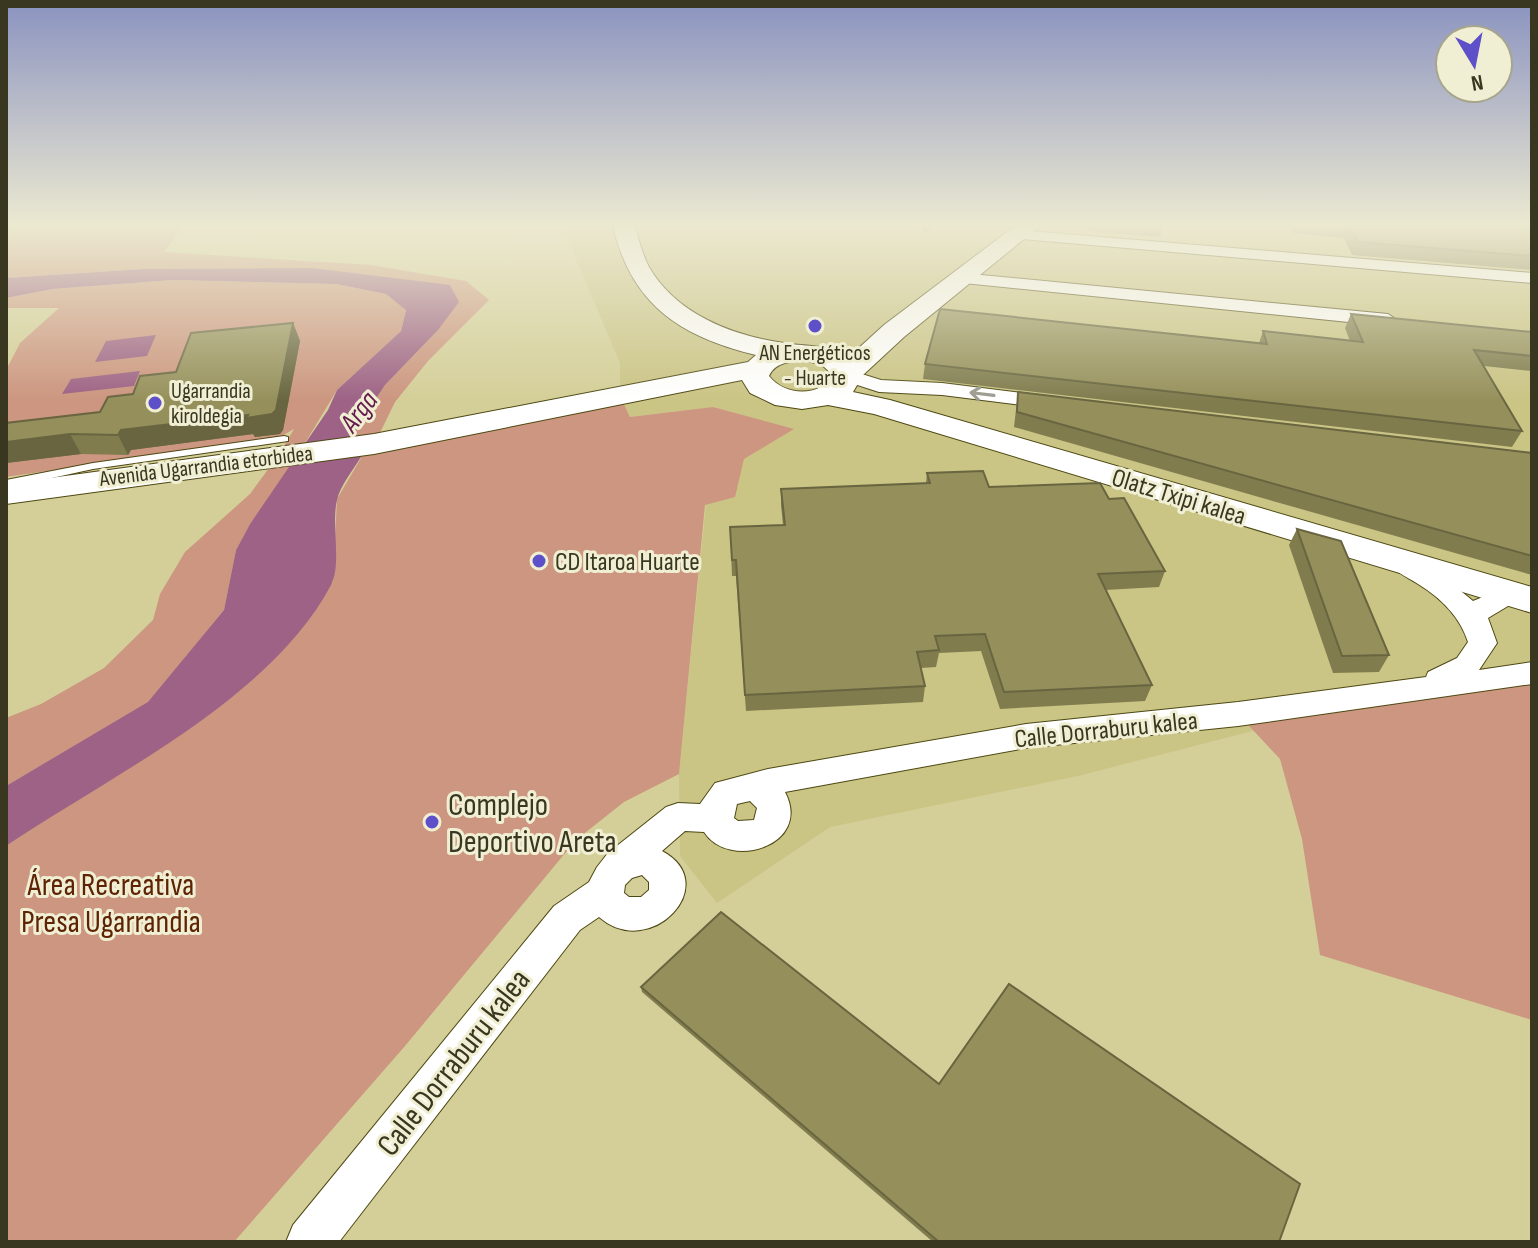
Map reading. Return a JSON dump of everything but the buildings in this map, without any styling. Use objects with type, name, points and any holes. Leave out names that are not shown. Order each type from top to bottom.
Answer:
[{"type":"main road","points":[[640,284],[665,310],[758,377],[778,396],[794,399],[842,383],[894,331],[952,284]]},
{"type":"main road","points":[[650,284],[685,317],[730,341],[753,348],[837,361],[842,383]]},
{"type":"main road","points":[[758,377],[769,358],[853,347],[894,331]]},
{"type":"main road","points":[[680,383],[707,361],[702,335]]},
{"type":"main road","name":"Avenida Ugarrandia etorbidea","points":[[6,494],[416,436],[680,383],[737,382],[758,377]]},
{"type":"main road","name":"Olatz Txipi kalea","points":[[842,383],[879,406],[1403,564],[1522,595]]},
{"type":"main road","name":"Olatz Txipi kalea","points":[[842,383],[884,401],[1522,595]]},
{"type":"street","points":[[1023,284],[1405,322]]},
{"type":"street","points":[[842,383],[942,389],[1083,406]]},
{"type":"street","name":"Calle Dorraburu kalea","points":[[1403,564],[1431,580],[1478,629],[1498,658],[1532,672]]},
{"type":"street","name":"Calle Dorraburu kalea","points":[[1415,689],[1467,665],[1483,605],[1522,595]]},
{"type":"street","name":"Calle Dorraburu kalea","points":[[310,1242],[567,918],[678,817],[781,788],[797,778],[1026,736],[1209,717],[1532,672]]},
{"type":"lane","points":[[6,484],[93,466],[284,439]]},
{"type":"shaded area","points":[[587,284],[1532,284],[1532,680],[1415,689],[1078,776],[830,827],[717,903],[680,856],[679,774],[706,504],[734,497],[744,459],[793,429],[713,407],[630,417],[620,396],[620,363]]},
{"type":"green space","name":"Ugarrandia kiroldegia","points":[[116,284],[337,284],[386,294],[406,309],[401,331],[337,390],[299,453],[278,456],[294,429],[280,437],[6,477],[6,370],[20,343],[59,308],[6,308],[6,298],[53,289]]},
{"type":"green space","name":"Área Recreativa Presa Ugarrandia","points":[[382,284],[470,284],[489,300],[428,361],[395,402],[375,443],[620,396],[630,417],[713,407],[794,429],[744,459],[735,497],[705,505],[679,774],[624,802],[576,840],[405,1046],[234,1242],[6,1242],[6,846],[33,828],[333,582],[337,499],[361,458],[348,441],[385,385],[436,332],[458,302]]},
{"type":"green space","points":[[293,465],[250,524],[236,550],[224,610],[148,703],[6,786],[6,718],[41,704],[104,668],[153,620],[160,594],[185,552],[250,494],[269,468]]},
{"type":"green space","points":[[1532,673],[1532,1020],[1320,955],[1302,839],[1280,759],[1238,714]]},
{"type":"water","points":[[6,284],[116,284],[53,289],[6,298]]},
{"type":"water","name":"Arga","points":[[337,284],[450,285],[459,302],[438,330],[385,385],[348,441],[361,457],[337,500],[334,576],[304,626],[269,664],[185,732],[6,846],[6,786],[148,702],[224,610],[236,550],[250,524],[328,410],[337,390],[401,331],[406,310],[386,294]]},
{"type":"water","points":[[156,335],[147,356],[95,362],[106,341]]},
{"type":"water","points":[[140,371],[134,386],[62,394],[71,379]]},
{"type":"place","name":"AN Energéticos - Huarte","points":[[815,326]]},
{"type":"place","name":"Ugarrandia kiroldegia","points":[[155,403]]},
{"type":"place","name":"CD Itaroa Huarte","points":[[539,561]]},
{"type":"place","name":"Complejo Deportivo Areta","points":[[432,822]]}]
